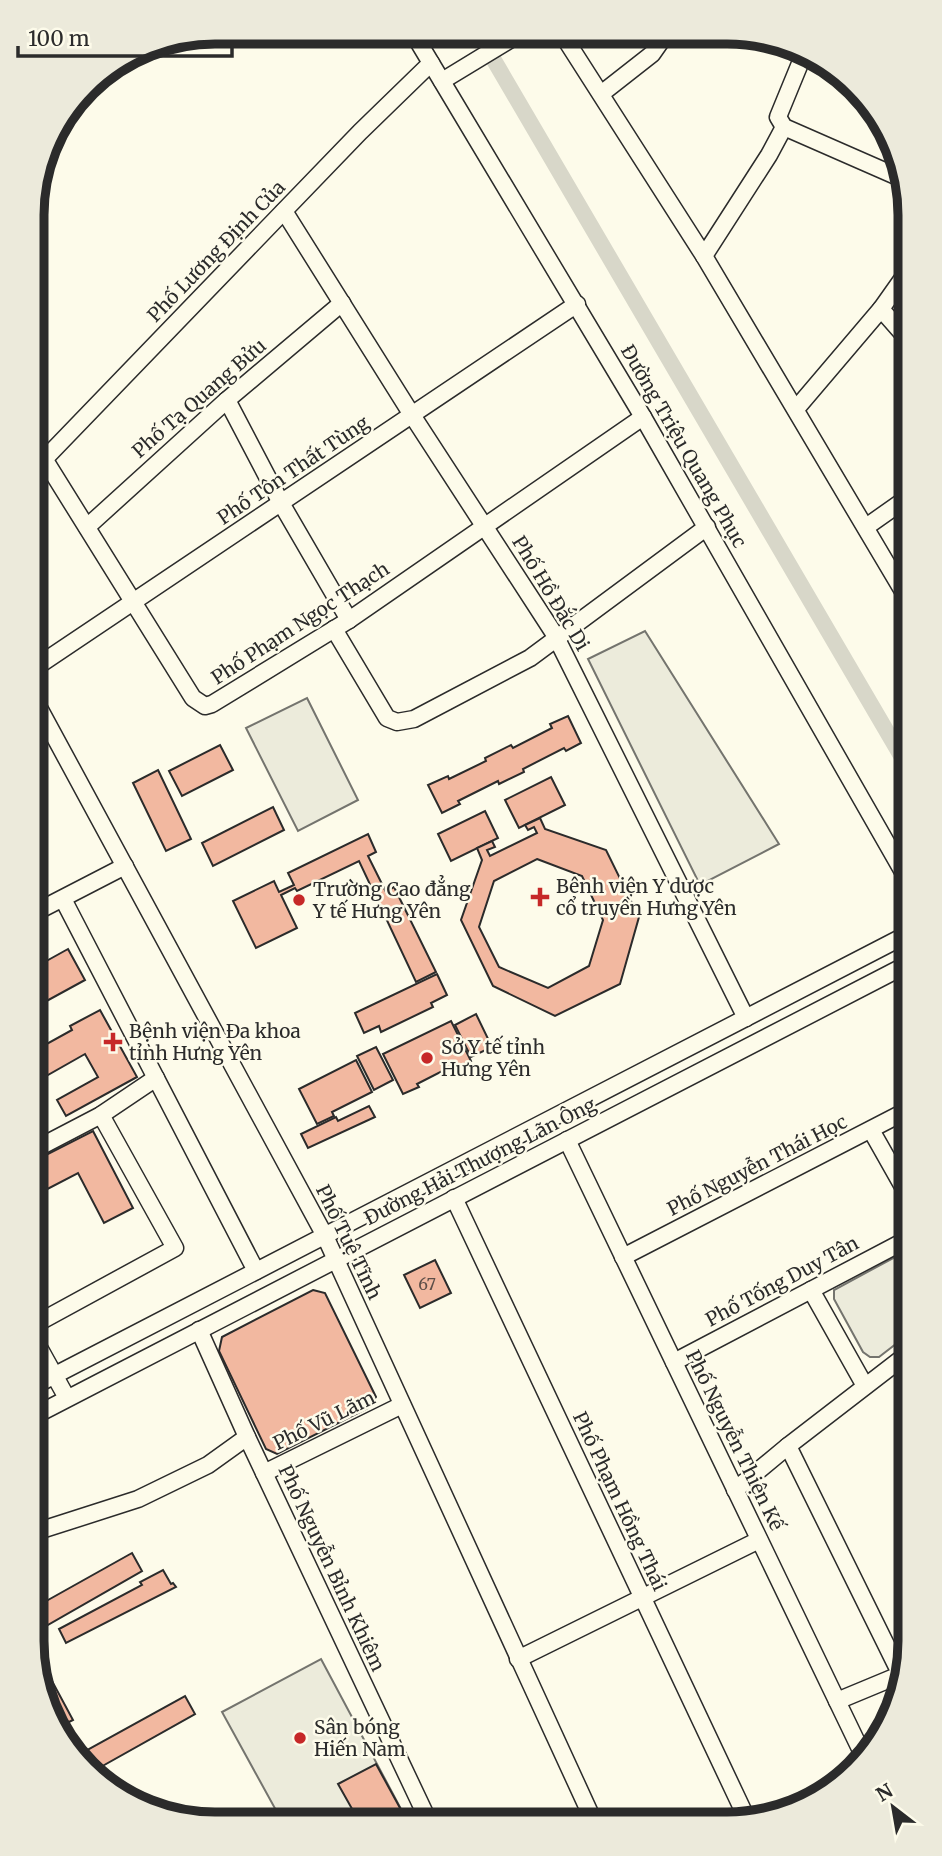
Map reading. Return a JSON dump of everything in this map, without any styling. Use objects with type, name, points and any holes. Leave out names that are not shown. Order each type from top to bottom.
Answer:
[{"type":"street","name":"Đường Triệu Quang Phục","points":[[420,44],[577,304],[898,863]]},
{"type":"street","points":[[442,82],[501,44]]},
{"type":"street","points":[[568,44],[704,256],[898,582]]},
{"type":"street","points":[[601,94],[652,54],[659,44]]},
{"type":"street","points":[[801,60],[778,117],[784,127],[893,175]]},
{"type":"street","name":"Phố Lương Định Của","points":[[44,459],[431,63]]},
{"type":"street","points":[[704,256],[784,127]]},
{"type":"street","name":"Phố Hồ Đắc Di","points":[[284,211],[557,638],[746,1018]]},
{"type":"street","points":[[796,408],[898,286]]},
{"type":"street","name":"Phố Tạ Quang Bửu","points":[[87,527],[226,400],[342,303]]},
{"type":"street","name":"Phố Tôn Thất Tùng","points":[[44,662],[577,304]]},
{"type":"street","points":[[881,309],[898,328]]},
{"type":"street","points":[[226,400],[349,621]]},
{"type":"street","name":"Phố Phạm Ngọc Thạch","points":[[44,473],[87,527],[193,698],[205,706],[349,621],[643,417]]},
{"type":"street","points":[[866,527],[898,504]]},
{"type":"street","points":[[334,629],[387,718],[397,722],[414,719],[530,658],[707,527]]},
{"type":"street","name":"Phố Tuệ Tĩnh","points":[[44,715],[325,1236],[589,1812]]},
{"type":"street","points":[[44,908],[125,866]]},
{"type":"street","points":[[63,899],[256,1271]]},
{"type":"street","name":"Đường Hải Thượng Lãn Ông","points":[[44,1380],[898,942]]},
{"type":"street","name":"Đường Hải Thượng Lãn Ông","points":[[44,1410],[898,968]]},
{"type":"street","points":[[645,1070],[657,1094]]},
{"type":"street","points":[[44,1139],[101,1115],[156,1078]]},
{"type":"street","points":[[44,1323],[175,1248],[101,1115]]},
{"type":"street","name":"Phố Nguyễn Thái Học","points":[[624,1257],[898,1115]]},
{"type":"street","points":[[870,1130],[898,1178]]},
{"type":"street","name":"Phố Nguyễn Thiện Kế","points":[[567,1140],[860,1748]]},
{"type":"street","name":"Phố Phạm Hồng Thái","points":[[454,1198],[743,1811]]},
{"type":"street","name":"Phố Tống Duy Tân","points":[[674,1362],[898,1244]]},
{"type":"street","points":[[811,1290],[865,1386]]},
{"type":"street","name":"Phố Nguyễn Bỉnh Khiêm","points":[[199,1330],[424,1812]]},
{"type":"street","points":[[44,1352],[67,1398]]},
{"type":"street","points":[[735,1490],[898,1361]]},
{"type":"street","name":"Phố Vũ Lãm","points":[[264,1473],[402,1405]]},
{"type":"street","points":[[44,1529],[138,1499],[208,1465],[247,1437]]},
{"type":"street","points":[[788,1446],[897,1663]]},
{"type":"street","points":[[518,1659],[760,1540]]},
{"type":"street","points":[[837,1701],[894,1677]]},
{"type":"shaded area","points":[[645,631],[779,844],[700,885],[588,659]]},
{"type":"shaded area","points":[[307,698],[358,800],[298,831],[246,728]]},
{"type":"shaded area","points":[[898,1255],[898,1342],[879,1357],[870,1357],[863,1352],[834,1299],[834,1290]]},
{"type":"shaded area","name":"Sân bóng Hiến Nam","points":[[321,1659],[403,1812],[277,1812],[222,1712]]},
{"type":"building","points":[[568,716],[581,743],[566,751],[564,748],[523,769],[524,772],[499,784],[498,781],[458,801],[460,804],[442,813],[428,785],[448,776],[449,779],[511,745],[513,748],[552,728],[550,724]]},
{"type":"building","points":[[220,745],[233,770],[182,796],[169,771]]},
{"type":"building","points":[[158,770],[191,839],[166,851],[133,783]]},
{"type":"building","points":[[551,777],[565,805],[519,828],[505,800]]},
{"type":"building","points":[[273,807],[284,830],[213,866],[202,843]]},
{"type":"building","points":[[485,811],[498,838],[451,861],[438,834]]},
{"type":"building","points":[[540,818],[545,829],[606,850],[639,917],[620,984],[555,1016],[493,986],[461,920],[482,860],[477,848],[492,841],[495,847],[487,850],[490,856],[537,833],[534,827],[528,830],[525,825]],"holes":[[[537,859],[582,876],[603,920],[589,966],[548,988],[499,967],[479,927],[494,881]]]},
{"type":"building","points":[[368,834],[376,852],[368,856],[386,892],[394,887],[436,972],[416,982],[359,861],[297,891],[295,888],[281,895],[297,928],[256,948],[233,901],[274,881],[279,892],[294,885],[288,873]]},
{"type":"building","points":[[68,949],[85,980],[44,1002],[44,962]]},
{"type":"building","points":[[437,974],[447,995],[431,1003],[433,1007],[381,1032],[379,1026],[364,1033],[355,1013]]},
{"type":"building","points":[[100,1010],[137,1077],[66,1116],[57,1100],[98,1077],[85,1054],[44,1077],[44,1045],[72,1030],[70,1026]]},
{"type":"building","points":[[476,1014],[492,1047],[471,1057],[455,1025]]},
{"type":"building","name":"Sở Y tế tỉnh Hưng Yên","points":[[451,1021],[471,1061],[456,1068],[454,1065],[403,1094],[383,1054]]},
{"type":"building","points":[[376,1047],[393,1080],[374,1090],[357,1056]]},
{"type":"building","points":[[356,1060],[372,1092],[332,1112],[334,1116],[317,1124],[299,1089]]},
{"type":"building","points":[[369,1106],[375,1117],[308,1148],[301,1134],[336,1117],[338,1121]]},
{"type":"building","points":[[93,1131],[133,1208],[104,1223],[78,1173],[44,1191],[44,1156]]},
{"type":"building","points":[[435,1260],[451,1293],[420,1308],[404,1275]]},
{"type":"building","points":[[313,1290],[325,1293],[376,1397],[368,1408],[277,1454],[266,1449],[219,1351],[222,1337]]},
{"type":"building","points":[[132,1553],[142,1571],[44,1627],[44,1602]]},
{"type":"building","points":[[163,1570],[171,1584],[176,1587],[66,1643],[59,1629],[142,1585],[140,1582]]},
{"type":"building","points":[[46,1670],[73,1720],[65,1724],[61,1717]]},
{"type":"building","points":[[185,1696],[195,1714],[100,1768],[84,1752]]},
{"type":"building","points":[[376,1764],[402,1812],[354,1812],[338,1784]]},
{"type":"waterway","points":[[484,44],[898,750]]},
{"type":"place","name":"Bệnh viện Y dược cổ truyền Hưng Yên","points":[[540,897]]},
{"type":"place","name":"Trường Cao đẳng Y tế Hưng Yên","points":[[299,900]]},
{"type":"place","name":"Bệnh viện Đa khoa tỉnh Hưng Yên","points":[[113,1042]]},
{"type":"place","name":"Sở Y tế tỉnh Hưng Yên","points":[[427,1058]]},
{"type":"place","name":"Sân bóng Hiến Nam","points":[[300,1738]]}]
